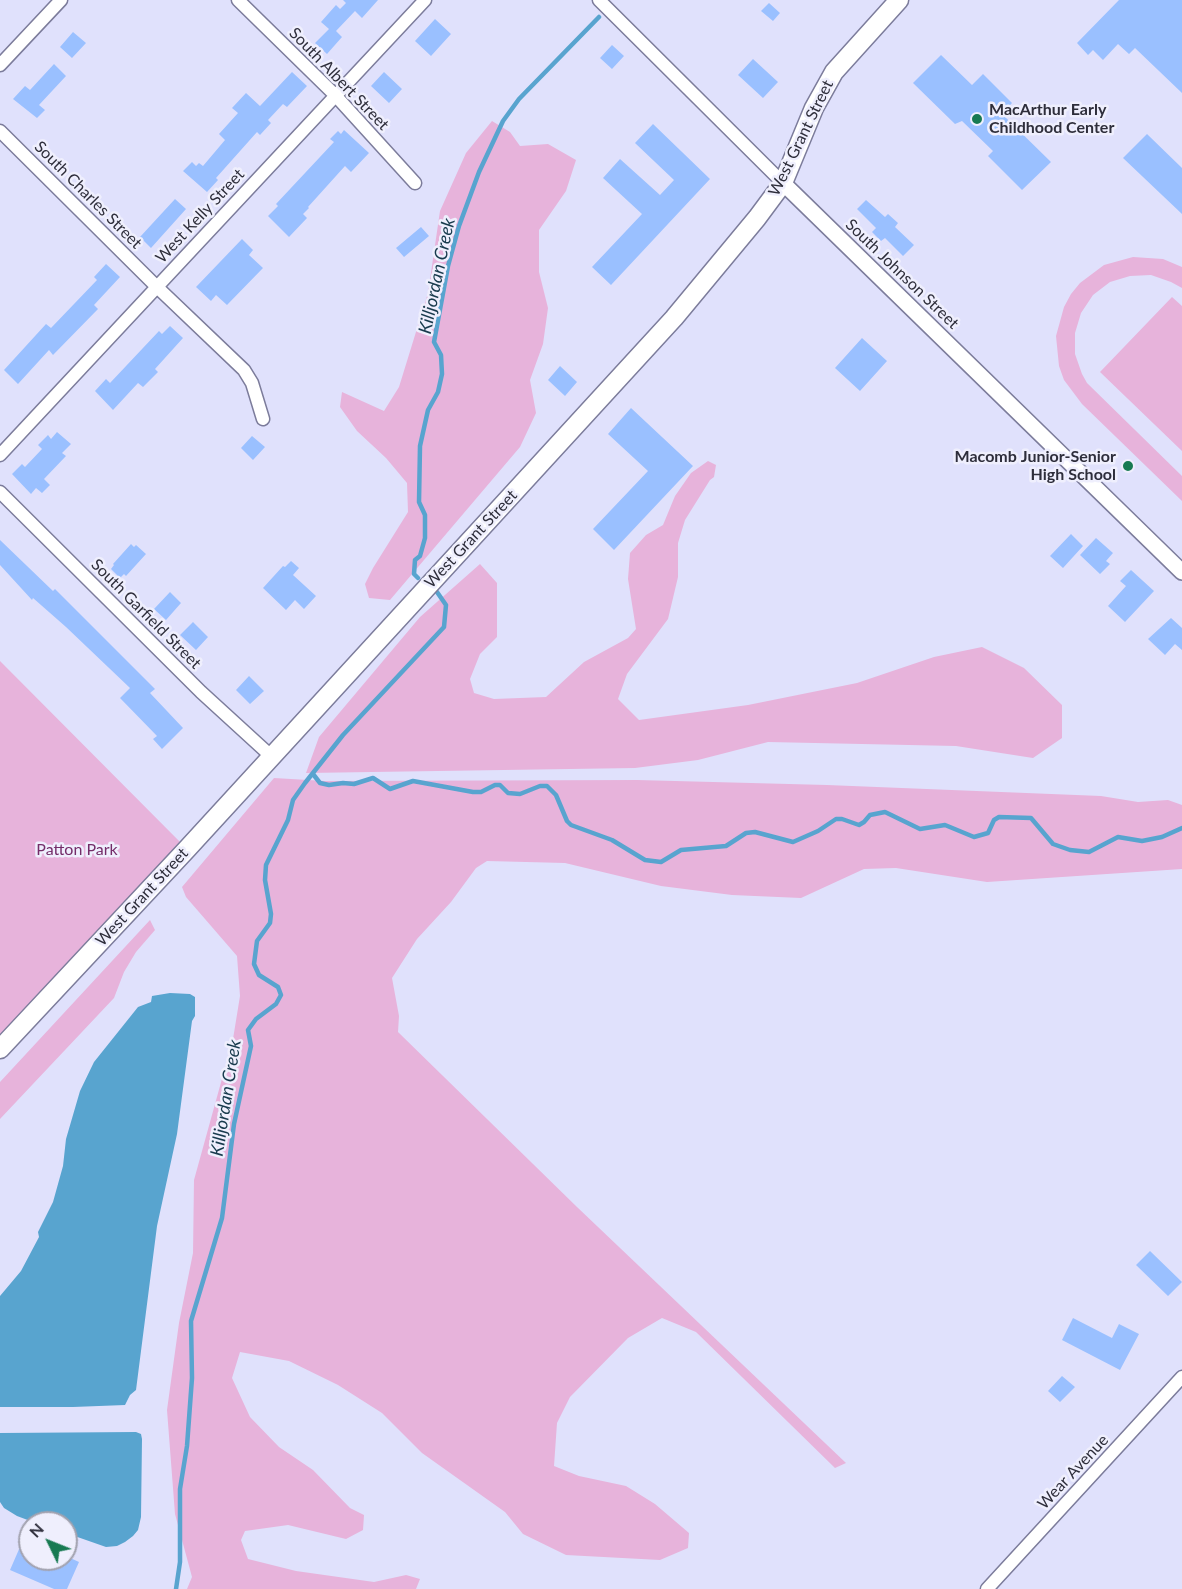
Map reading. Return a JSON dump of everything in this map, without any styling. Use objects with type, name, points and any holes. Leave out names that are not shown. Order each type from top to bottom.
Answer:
[{"type":"main road","name":"West Grant Street","points":[[0,1049],[674,318],[783,183],[826,84],[843,60],[899,0]]},
{"type":"street","points":[[0,65],[60,0]]},
{"type":"street","name":"South Albert Street","points":[[238,0],[335,95],[415,183]]},
{"type":"street","name":"West Kelly Street","points":[[0,455],[425,0]]},
{"type":"street","name":"South Johnson Street","points":[[599,0],[1182,572]]},
{"type":"street","name":"South Charles Street","points":[[0,131],[244,370],[252,383],[263,419]]},
{"type":"street","name":"South Garfield Street","points":[[0,492],[201,692],[271,756]]},
{"type":"street","name":"Wear Avenue","points":[[987,1589],[1182,1377]]},
{"type":"green space","points":[[492,121],[510,132],[520,146],[548,144],[576,160],[566,191],[539,230],[539,272],[548,308],[543,344],[530,380],[536,413],[520,447],[390,600],[369,598],[365,584],[408,512],[407,483],[386,458],[357,431],[340,407],[342,392],[384,411],[399,387],[428,293],[440,211],[466,153]]},
{"type":"green space","points":[[1133,257],[1163,259],[1182,267],[1182,288],[1151,275],[1130,276],[1110,282],[1093,295],[1081,313],[1075,333],[1075,354],[1087,383],[1182,476],[1182,501],[1082,404],[1064,380],[1059,366],[1056,336],[1064,307],[1071,294],[1080,283],[1104,265]]},
{"type":"green space","points":[[1172,297],[1182,306],[1182,451],[1100,372]]},
{"type":"green space","points":[[708,461],[716,465],[714,477],[685,520],[678,543],[678,577],[668,619],[627,674],[618,699],[639,720],[748,705],[857,683],[934,657],[982,647],[1024,668],[1062,705],[1062,738],[1033,758],[956,746],[768,742],[698,760],[635,768],[306,773],[319,737],[420,617],[480,564],[497,583],[497,637],[480,654],[470,679],[474,693],[494,699],[546,697],[584,662],[628,638],[636,629],[628,579],[630,553],[646,535],[663,525],[675,496],[691,473]]},
{"type":"green space","name":"Patton Park","points":[[0,661],[187,849],[0,1050]]},
{"type":"green space","points":[[274,778],[325,781],[637,780],[1101,796],[1138,802],[1168,800],[1182,805],[1182,869],[987,882],[896,868],[864,869],[801,898],[732,895],[661,886],[565,863],[487,861],[476,868],[451,902],[417,939],[392,978],[399,1016],[398,1032],[577,1207],[846,1463],[835,1468],[696,1332],[662,1318],[628,1338],[570,1397],[557,1423],[554,1466],[579,1476],[626,1486],[655,1504],[689,1533],[688,1548],[660,1560],[566,1555],[523,1534],[505,1512],[422,1453],[382,1413],[338,1385],[289,1361],[240,1352],[232,1378],[250,1417],[279,1447],[313,1470],[350,1508],[364,1515],[363,1530],[346,1539],[288,1525],[245,1531],[241,1540],[248,1559],[296,1571],[374,1582],[406,1575],[420,1579],[416,1589],[187,1589],[192,1577],[175,1514],[167,1410],[179,1323],[193,1253],[194,1180],[233,1039],[240,996],[237,956],[186,897],[182,887]]},
{"type":"green space","points":[[150,920],[155,930],[136,952],[124,972],[114,998],[0,1119],[0,1082]]},
{"type":"water","points":[[170,993],[190,994],[195,997],[195,1016],[192,1021],[177,1134],[157,1226],[136,1390],[130,1395],[125,1405],[0,1407],[0,1296],[21,1271],[39,1237],[38,1232],[53,1202],[63,1166],[66,1139],[80,1091],[94,1062],[138,1007],[151,1002],[152,996]]},
{"type":"water","points":[[136,1432],[141,1434],[141,1517],[138,1530],[125,1542],[117,1546],[106,1547],[78,1537],[78,1511],[18,1511],[18,1516],[4,1508],[0,1502],[0,1433]]},
{"type":"building","points":[[343,0],[378,0],[362,18],[355,11],[336,31],[342,37],[327,54],[315,43],[329,29],[321,22],[336,5],[340,9],[346,3]]},
{"type":"building","points":[[1119,0],[1182,0],[1182,93],[1135,48],[1129,54],[1118,44],[1103,60],[1093,50],[1088,55],[1077,43]]},
{"type":"building","points":[[769,3],[780,13],[773,21],[761,11]]},
{"type":"building","points":[[435,19],[451,34],[431,56],[415,41]]},
{"type":"building","points":[[73,32],[86,43],[72,58],[60,47]]},
{"type":"building","points":[[612,45],[624,56],[612,69],[600,58]]},
{"type":"building","points":[[941,55],[972,85],[983,74],[1012,103],[1002,114],[1051,162],[1022,190],[988,156],[993,151],[962,121],[955,124],[913,83]]},
{"type":"building","points":[[753,59],[778,82],[763,98],[738,75]]},
{"type":"building","points":[[54,64],[66,76],[39,105],[45,110],[37,118],[13,99],[25,86],[30,90]]},
{"type":"building","points":[[292,72],[307,86],[287,107],[283,104],[268,120],[271,123],[260,135],[257,132],[216,178],[218,180],[207,192],[183,171],[192,162],[196,166],[199,163],[203,166],[225,140],[219,134],[238,113],[232,108],[246,93],[260,106]]},
{"type":"building","points":[[384,72],[402,89],[389,103],[371,86]]},
{"type":"building","points":[[653,124],[710,179],[611,285],[592,267],[642,214],[603,178],[620,159],[660,195],[674,180],[635,143]]},
{"type":"building","points":[[344,130],[369,153],[351,172],[345,166],[308,207],[303,214],[307,218],[289,237],[268,216],[278,206],[276,204],[334,142],[330,139],[338,131],[341,134]]},
{"type":"building","points":[[1147,134],[1182,168],[1182,214],[1123,158]]},
{"type":"building","points":[[175,199],[186,209],[151,248],[140,237]]},
{"type":"building","points":[[866,200],[885,217],[888,214],[898,223],[895,227],[914,245],[903,256],[885,238],[881,241],[872,232],[876,228],[857,209]]},
{"type":"building","points":[[421,227],[429,236],[404,257],[396,248]]},
{"type":"building","points":[[242,239],[253,250],[249,255],[263,268],[227,305],[216,295],[211,301],[196,287]]},
{"type":"building","points":[[106,264],[120,277],[94,305],[98,309],[53,355],[49,350],[18,384],[4,370],[46,324],[51,328],[97,280],[94,277]]},
{"type":"building","points":[[170,326],[183,338],[155,369],[158,372],[143,387],[138,383],[113,410],[95,391],[106,379],[110,383],[159,331],[162,334]]},
{"type":"building","points":[[862,338],[887,361],[860,391],[835,368]]},
{"type":"building","points":[[560,366],[577,382],[565,396],[548,380]]},
{"type":"building","points":[[631,408],[693,466],[614,550],[593,529],[648,471],[608,434]]},
{"type":"building","points":[[57,432],[71,444],[62,453],[66,456],[44,479],[50,485],[42,493],[36,488],[31,494],[12,474],[22,464],[25,467],[42,449],[38,445],[48,435],[51,439]]},
{"type":"building","points":[[252,436],[265,447],[253,460],[241,448]]},
{"type":"building","points":[[1071,534],[1083,546],[1063,568],[1050,556]]},
{"type":"building","points":[[1096,538],[1113,553],[1106,561],[1110,564],[1100,574],[1080,555]]},
{"type":"building","points":[[0,540],[53,591],[55,589],[155,689],[150,693],[183,728],[162,749],[153,739],[157,736],[120,698],[130,688],[66,627],[33,598],[32,600],[0,565]]},
{"type":"building","points":[[131,544],[134,547],[136,545],[146,554],[126,576],[124,574],[120,578],[111,569]]},
{"type":"building","points":[[291,561],[299,568],[293,575],[316,596],[304,609],[295,600],[286,610],[263,588],[283,566],[285,567]]},
{"type":"building","points":[[1131,570],[1154,591],[1125,622],[1108,606],[1126,586],[1120,581]]},
{"type":"building","points":[[170,592],[181,603],[166,620],[154,609]]},
{"type":"building","points":[[1171,618],[1182,628],[1182,650],[1175,644],[1165,655],[1148,639]]},
{"type":"building","points":[[193,622],[208,637],[196,650],[180,635]]},
{"type":"building","points":[[249,676],[264,691],[250,704],[236,690]]},
{"type":"building","points":[[1150,1251],[1182,1282],[1168,1296],[1136,1265]]},
{"type":"building","points":[[1073,1318],[1112,1338],[1119,1324],[1139,1334],[1120,1370],[1062,1340]]},
{"type":"building","points":[[1062,1376],[1075,1387],[1060,1402],[1048,1391]]},
{"type":"building","points":[[18,1552],[18,1571],[75,1571],[67,1589],[54,1589],[10,1570]]},
{"type":"waterway","name":"Killjordan Creek","points":[[418,578],[414,574],[415,560],[420,556],[425,538],[425,515],[419,502],[420,446],[428,410],[438,392],[442,374],[441,355],[434,342],[448,266],[459,226],[479,172],[503,121],[519,99],[599,17]]},
{"type":"waterway","name":"Killjordan Creek","points":[[176,1589],[180,1562],[180,1489],[187,1446],[192,1378],[191,1321],[222,1218],[234,1124],[251,1046],[248,1030],[256,1019],[276,1004],[281,995],[278,987],[259,975],[254,964],[257,941],[270,923],[271,914],[265,880],[266,865],[288,820],[293,800],[305,783],[343,735],[444,627],[446,605],[437,592]]},
{"type":"waterway","points":[[313,774],[320,783],[329,785],[354,784],[373,778],[390,789],[413,781],[473,792],[481,792],[500,785],[508,793],[520,794],[540,786],[547,786],[556,795],[571,825],[612,840],[645,860],[661,862],[681,850],[726,846],[746,833],[755,832],[793,842],[818,831],[836,819],[859,825],[870,815],[885,812],[920,829],[945,825],[974,837],[988,833],[994,820],[999,817],[1031,818],[1053,844],[1070,850],[1089,852],[1118,837],[1142,841],[1162,837],[1182,828]]},
{"type":"place","name":"MacArthur Early Childhood Center","points":[[977,119]]},
{"type":"place","name":"Macomb Junior-Senior High School","points":[[1128,466]]}]
